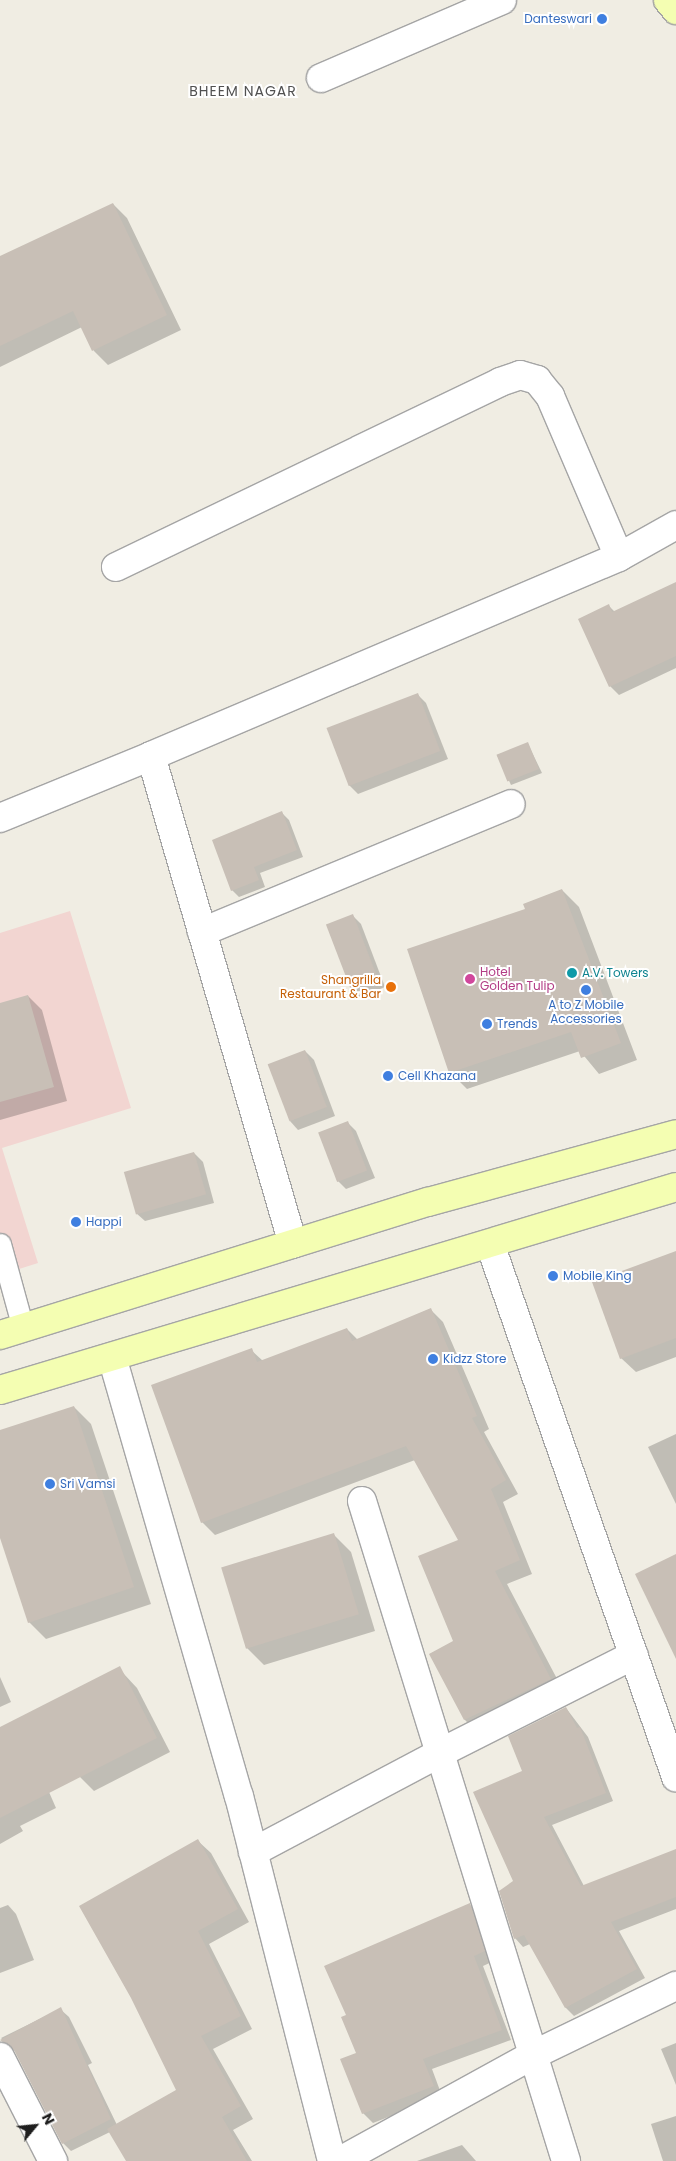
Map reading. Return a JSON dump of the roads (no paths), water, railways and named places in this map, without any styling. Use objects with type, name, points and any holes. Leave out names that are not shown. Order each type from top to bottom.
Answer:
[{"type":"street","points":[[320,78],[502,0]]},
{"type":"street","points":[[668,0],[676,10]]},
{"type":"street","points":[[116,567],[500,382],[520,375],[537,380],[550,396],[619,557]]},
{"type":"street","points":[[0,818],[152,756],[619,557],[676,525]]},
{"type":"street","points":[[152,756],[293,1244]]},
{"type":"street","points":[[202,932],[511,804]]},
{"type":"street","points":[[12,1331],[428,1202],[676,1134]]},
{"type":"street","points":[[0,1390],[676,1187]]},
{"type":"street","points":[[490,1244],[676,1777]]},
{"type":"street","points":[[112,1357],[253,1852],[332,2161]]},
{"type":"street","points":[[362,1501],[566,2161]]},
{"type":"street","points":[[253,1852],[440,1752],[634,1655]]},
{"type":"street","points":[[340,2161],[533,2055],[676,1986]]},
{"type":"street","points":[[0,2058],[53,2161]]},
{"type":"lane","points":[[0,1244],[12,1331]]},
{"type":"place","name":"Danteswari","points":[[602,19]]},
{"type":"place","name":"A.V. Towers","points":[[572,973]]},
{"type":"place","name":"Hotel Golden Tulip","points":[[470,979]]},
{"type":"place","name":"Shangrilla Restaurant & Bar","points":[[391,987]]},
{"type":"place","name":"A to Z Mobile Accessories","points":[[586,990]]},
{"type":"place","name":"Trends","points":[[487,1024]]},
{"type":"place","name":"Cell Khazana","points":[[388,1076]]},
{"type":"place","name":"Happi","points":[[76,1222]]},
{"type":"place","name":"Mobile King","points":[[553,1276]]},
{"type":"place","name":"Kidzz Store","points":[[433,1359]]},
{"type":"place","name":"Sri Vamsi","points":[[50,1484]]},
{"type":"district","name":"BHEEM NAGAR","points":[[243,91]]}]
